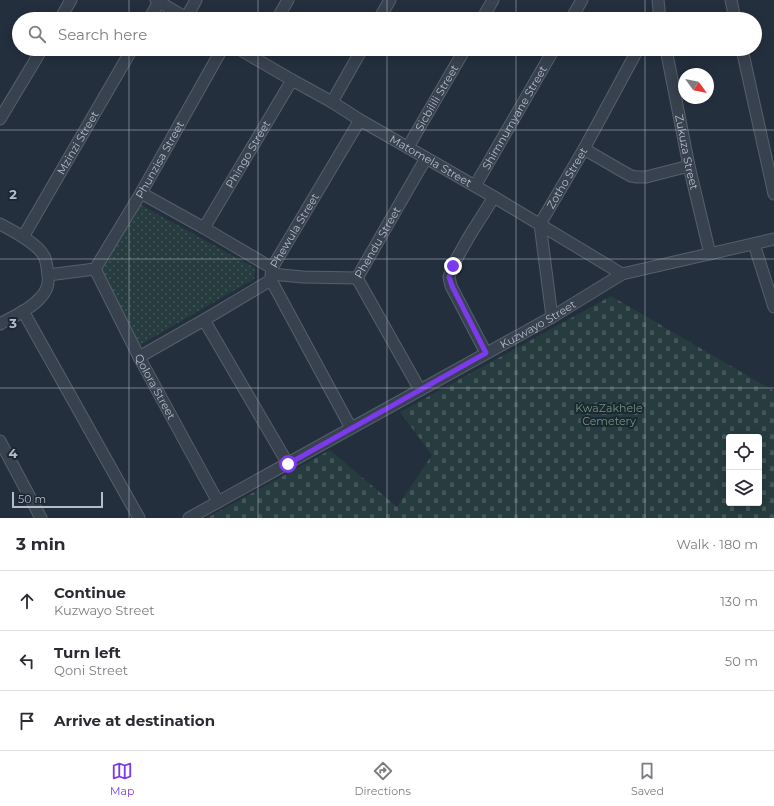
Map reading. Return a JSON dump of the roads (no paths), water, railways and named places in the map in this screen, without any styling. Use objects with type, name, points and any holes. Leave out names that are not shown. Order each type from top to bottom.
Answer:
[{"type":"street","points":[[64,12],[71,0]]},
{"type":"street","points":[[190,12],[196,0]]},
{"type":"street","points":[[281,12],[288,0]]},
{"type":"street","points":[[383,12],[390,0]]},
{"type":"street","points":[[486,12],[493,0]]},
{"type":"street","points":[[575,12],[582,0]]},
{"type":"street","points":[[658,0],[659,12]]},
{"type":"street","points":[[731,0],[734,12]]},
{"type":"street","points":[[152,12],[158,1],[177,12]]},
{"type":"street","points":[[0,119],[38,56]]},
{"type":"street","name":"Mzinzi Street","points":[[23,237],[128,56]]},
{"type":"street","name":"Phunzisa Street","points":[[95,269],[141,193],[218,56]]},
{"type":"street","name":"Matomela Street","points":[[261,56],[292,80],[540,224],[622,274]]},
{"type":"street","points":[[332,102],[358,56]]},
{"type":"street","name":"Sicbilili Street","points":[[408,147],[461,56]]},
{"type":"street","name":"Shimnumyane Street","points":[[475,186],[550,56]]},
{"type":"street","name":"Zotho Street","points":[[540,224],[584,150],[634,56]]},
{"type":"street","name":"Zukuza Street","points":[[667,56],[689,166],[710,254]]},
{"type":"street","points":[[744,56],[774,194]]},
{"type":"street","name":"Phingo Street","points":[[204,228],[292,80]]},
{"type":"street","name":"Phewula Street","points":[[351,428],[271,274],[360,120]]},
{"type":"street","points":[[584,150],[631,176],[637,177],[646,177],[689,166]]},
{"type":"street","name":"Phendu Street","points":[[420,390],[357,278],[426,158]]},
{"type":"street","points":[[141,193],[204,228],[271,274],[303,277],[357,278]]},
{"type":"street","points":[[486,353],[452,286],[449,277],[456,260],[470,235],[494,197]]},
{"type":"street","points":[[0,224],[36,246],[44,256],[48,275],[48,281],[44,293],[33,305],[0,324]]},
{"type":"street","points":[[540,224],[552,317]]},
{"type":"street","name":"Kuzwayo Street","points":[[189,518],[552,317],[622,274],[774,239]]},
{"type":"street","points":[[754,244],[774,307]]},
{"type":"street","points":[[48,275],[95,269]]},
{"type":"street","name":"Qolora Street","points":[[95,269],[139,357],[218,502]]},
{"type":"street","points":[[139,357],[204,320],[271,274]]},
{"type":"street","points":[[24,311],[139,518]]},
{"type":"street","points":[[204,320],[288,464]]},
{"type":"street","points":[[0,441],[42,518]]},
{"type":"park label","name":"KwaZakhele Cemetery","points":[[609,414]]}]
